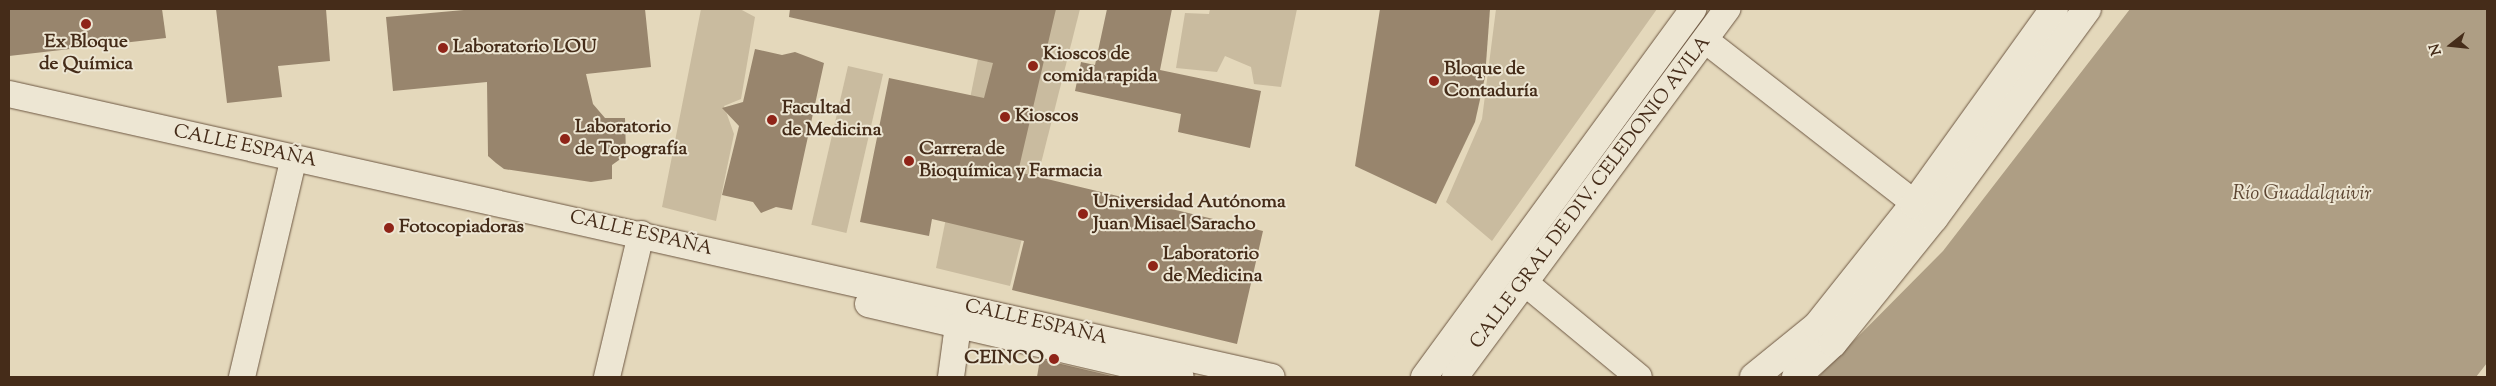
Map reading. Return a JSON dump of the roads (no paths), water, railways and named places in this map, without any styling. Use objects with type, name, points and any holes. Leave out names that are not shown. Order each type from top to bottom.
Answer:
[{"type":"street","points":[[1424,377],[1693,9]]},
{"type":"street","name":"CALLE GRAL DE DIV. CELEDONIO AVILA","points":[[1455,377],[1727,9]]},
{"type":"street","points":[[1796,377],[1833,343],[1924,211],[2054,9]]},
{"type":"street","points":[[1754,377],[1817,326],[1924,211],[2087,9]]},
{"type":"street","points":[[1705,40],[1924,211]]},
{"type":"street","name":"CALLE ESPAÑA","points":[[9,94],[639,241],[958,325],[1180,377]]},
{"type":"street","name":"CALLE ESPAÑA","points":[[9,109],[639,241],[1272,377]]},
{"type":"street","points":[[242,377],[291,169]]},
{"type":"street","points":[[608,377],[639,241]]},
{"type":"street","points":[[1524,282],[1640,377]]},
{"type":"street","points":[[951,377],[958,325]]},
{"type":"water","name":"Río Guadalquivir","points":[[2130,9],[2487,9],[2487,363],[2476,377],[1818,377],[1943,251]]},
{"type":"place","name":"Ex Bloque de Química","points":[[86,24]]},
{"type":"place","name":"Laboratorio LOU","points":[[443,48]]},
{"type":"place","name":"Kioscos de comida rapida","points":[[1033,66]]},
{"type":"place","name":"Bloque de Contaduría","points":[[1434,81]]},
{"type":"place","name":"Kioscos","points":[[1005,117]]},
{"type":"place","name":"Facultad de Medicina","points":[[772,120]]},
{"type":"place","name":"Laboratorio de Topografía","points":[[565,139]]},
{"type":"place","name":"Carrera de Bioquímica y Farmacia","points":[[909,161]]},
{"type":"place","name":"Universidad Autónoma Juan Misael Saracho","points":[[1083,214]]},
{"type":"place","name":"Fotocopiadoras","points":[[389,228]]},
{"type":"place","name":"Laboratorio de Medicina","points":[[1153,266]]},
{"type":"place","name":"CEINCO","points":[[1054,359]]}]
